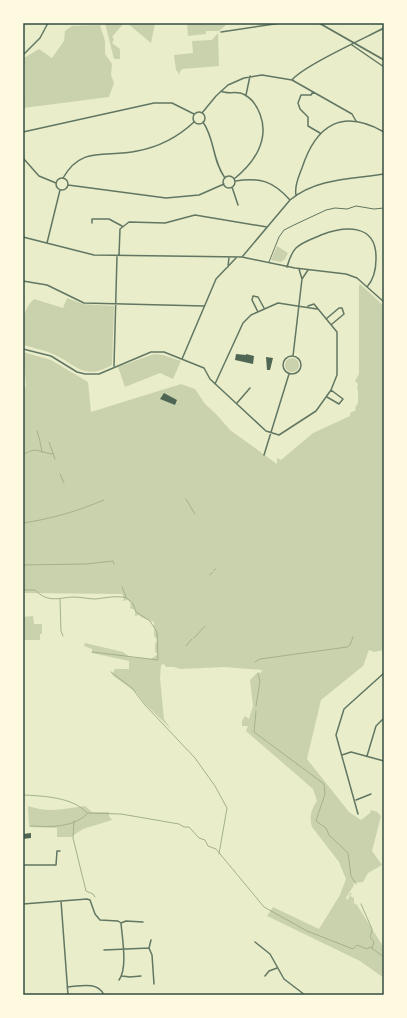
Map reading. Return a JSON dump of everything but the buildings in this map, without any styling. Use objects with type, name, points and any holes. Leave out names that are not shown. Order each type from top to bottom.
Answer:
[{"type":"street","points":[[23,55],[37,42],[48,23]]},
{"type":"street","points":[[221,32],[281,23]]},
{"type":"street","points":[[319,23],[384,60]]},
{"type":"street","points":[[292,80],[296,75],[384,28]]},
{"type":"street","points":[[352,45],[384,67]]},
{"type":"street","points":[[246,95],[250,76]]},
{"type":"street","points":[[23,132],[154,103],[172,104],[194,114],[199,112],[202,113],[221,91],[236,81],[250,76],[271,76],[292,80],[352,114],[356,121]]},
{"type":"street","points":[[221,91],[224,93],[235,92],[246,95],[252,100],[259,111],[263,124],[263,136],[259,149],[252,162],[235,180],[232,187],[238,205]]},
{"type":"street","points":[[313,92],[311,95],[301,95],[298,103],[300,109],[308,117],[308,126],[320,133]]},
{"type":"street","points":[[202,113],[205,117],[203,122],[210,136],[215,161],[225,178],[224,184]]},
{"type":"street","points":[[194,114],[194,122]]},
{"type":"street","points":[[296,195],[296,188],[306,156],[320,133],[339,123],[356,121],[372,125],[384,132]]},
{"type":"street","points":[[194,122],[198,124],[203,122]]},
{"type":"street","points":[[56,183],[57,180],[62,178],[71,165],[82,158],[95,154],[129,153],[149,148],[173,138],[194,122]]},
{"type":"street","points":[[23,158],[39,176],[56,183]]},
{"type":"street","points":[[242,257],[290,200],[296,195],[330,181],[384,174]]},
{"type":"street","points":[[225,178],[230,176],[235,180],[269,182],[276,186],[290,200]]},
{"type":"street","points":[[62,178],[67,181],[68,185]]},
{"type":"street","points":[[56,183],[56,187],[60,190]]},
{"type":"street","points":[[224,184],[227,187],[232,187]]},
{"type":"street","points":[[68,185],[166,198],[199,194],[224,184]]},
{"type":"street","points":[[60,190],[65,190],[68,185]]},
{"type":"street","points":[[46,243],[60,190]]},
{"type":"street","points":[[114,366],[119,233],[122,226],[129,222],[165,223],[195,215],[267,227]]},
{"type":"street","points":[[92,223],[92,219],[109,219],[122,226]]},
{"type":"street","points":[[287,267],[291,254],[300,245],[338,230],[358,230],[370,237],[376,251],[374,275],[367,288]]},
{"type":"street","points":[[23,237],[94,255],[242,257],[287,267],[350,275],[357,278],[384,302]]},
{"type":"street","points":[[228,267],[229,257]]},
{"type":"street","points":[[182,358],[216,278],[236,258]]},
{"type":"street","points":[[299,269],[302,279]]},
{"type":"street","points":[[293,356],[302,279],[308,270]]},
{"type":"street","points":[[23,281],[47,285],[84,303],[204,306]]},
{"type":"street","points":[[258,312],[252,300],[253,296],[258,297],[264,308]]},
{"type":"street","points":[[215,384],[243,323],[247,318],[278,302],[308,306],[317,309]]},
{"type":"street","points":[[23,348],[52,356],[77,372],[85,374],[99,374],[114,366],[156,351],[182,358],[204,368],[210,379],[237,404],[271,433],[279,435],[316,411],[331,390],[337,375],[337,332],[314,304],[308,306]]},
{"type":"street","points":[[326,319],[339,308],[342,308],[344,314],[331,324]]},
{"type":"street","points":[[293,356],[300,361],[301,367],[295,374],[289,374],[284,370],[282,365],[287,357],[293,356]]},
{"type":"street","points":[[264,455],[289,374]]},
{"type":"street","points":[[237,404],[250,388]]},
{"type":"street","points":[[326,396],[339,404],[341,403],[343,398],[331,390]]},
{"type":"street","points":[[358,814],[356,801],[336,735],[344,709],[384,673]]},
{"type":"street","points":[[367,756],[376,726],[384,718]]},
{"type":"street","points":[[342,755],[351,752],[384,761]]},
{"type":"street","points":[[356,801],[371,794]]},
{"type":"street","points":[[54,851],[60,850]]},
{"type":"street","points":[[23,865],[56,865],[57,851]]},
{"type":"street","points":[[23,904],[90,900],[92,898]]},
{"type":"street","points":[[90,900],[95,914],[100,920],[118,921],[121,923],[126,921],[143,922]]},
{"type":"street","points":[[61,901],[68,995]]},
{"type":"street","points":[[119,980],[122,976],[124,949],[122,944],[121,923]]},
{"type":"street","points":[[152,940],[149,948],[152,955],[154,984]]},
{"type":"street","points":[[255,942],[270,954],[284,978],[301,994],[305,995]]},
{"type":"street","points":[[104,950],[149,948]]},
{"type":"street","points":[[265,976],[269,971],[278,968]]},
{"type":"street","points":[[122,976],[130,978],[142,976]]},
{"type":"street","points":[[67,987],[95,985],[102,990],[104,995]]},
{"type":"lane","points":[[269,263],[279,237],[284,230],[294,225],[326,210],[335,208],[347,209],[356,206],[374,209],[384,208]]},
{"type":"green space","points":[[105,23],[124,23],[112,37],[114,39],[112,43],[120,49],[120,59],[114,59]]},
{"type":"green space","points":[[127,23],[155,23],[151,43]]},
{"type":"green space","points":[[187,23],[226,23],[225,26],[219,31],[206,31],[206,34],[188,36]]},
{"type":"green space","points":[[100,25],[105,41],[105,54],[112,64],[111,75],[114,83],[109,97],[23,108],[25,89],[24,58],[39,49],[52,58],[64,41],[65,31],[72,26]]},
{"type":"green space","points":[[218,33],[219,66],[182,69],[178,75],[174,55],[193,53],[192,41],[212,40]]},
{"type":"green space","points":[[277,246],[288,253],[285,259],[281,262],[271,260]]},
{"type":"green space","points":[[360,284],[384,306],[384,650],[374,652],[369,650],[363,666],[321,700],[307,759],[349,812],[361,820],[370,813],[371,810],[377,812],[381,816],[372,851],[382,865],[368,873],[363,882],[353,883],[354,885],[346,898],[348,900],[350,893],[352,893],[350,896],[354,898],[354,903],[350,901],[357,905],[384,948],[384,978],[360,961],[267,916],[273,907],[319,929],[340,895],[346,879],[339,862],[312,827],[311,813],[317,801],[313,789],[246,731],[248,726],[242,726],[242,721],[245,716],[249,719],[253,706],[250,680],[258,672],[261,673],[262,670],[224,667],[180,669],[166,667],[164,664],[161,665],[160,678],[164,719],[171,729],[145,704],[137,693],[112,675],[115,669],[129,669],[129,661],[92,653],[92,649],[84,646],[85,643],[123,652],[130,657],[151,659],[158,654],[155,652],[155,644],[158,640],[154,636],[154,622],[139,615],[135,616],[135,610],[130,608],[131,602],[127,600],[122,601],[124,599],[122,594],[23,593],[23,388],[26,387],[23,352],[51,360],[88,382],[91,412],[181,384],[195,389],[205,404],[230,430],[277,464],[277,458],[281,460],[313,433],[350,416],[350,413],[356,410],[355,408],[358,403],[358,384],[355,381],[359,374]]},
{"type":"green space","points":[[67,298],[83,304],[114,306],[112,365],[94,372],[81,370],[53,354],[23,345],[24,315],[26,309],[34,299],[63,308]]},
{"type":"green space","points":[[154,354],[163,355],[181,361],[173,379],[160,373],[125,387],[118,367]]},
{"type":"green space","points":[[289,358],[295,358],[299,362],[299,368],[295,372],[289,372],[285,368],[285,362]]},
{"type":"green space","points":[[33,616],[34,624],[42,624],[42,634],[40,634],[40,640],[23,640],[23,617]]},
{"type":"green space","points":[[28,806],[49,810],[85,806],[92,812],[109,812],[109,816],[112,820],[83,829],[71,837],[57,837],[57,828],[29,827]]},
{"type":"waterway","points":[[37,431],[40,441]]},
{"type":"waterway","points":[[40,442],[42,452],[53,454]]},
{"type":"waterway","points":[[49,442],[55,459]]},
{"type":"waterway","points":[[23,455],[32,450],[42,452]]},
{"type":"waterway","points":[[60,474],[64,483]]},
{"type":"waterway","points":[[186,499],[195,514]]},
{"type":"waterway","points":[[23,523],[64,514],[104,500]]},
{"type":"waterway","points":[[23,565],[86,564],[113,561],[114,564]]},
{"type":"waterway","points":[[210,575],[213,572]]},
{"type":"waterway","points":[[122,587],[126,597]]},
{"type":"waterway","points":[[23,590],[35,590],[44,597],[53,599],[73,597],[95,599],[115,597],[127,598],[133,604],[136,612],[150,621],[157,632],[158,659]]},
{"type":"waterway","points":[[60,599],[61,631],[63,636]]},
{"type":"waterway","points":[[194,638],[205,626]]},
{"type":"waterway","points":[[255,662],[260,659],[347,647],[350,645],[353,637]]},
{"type":"waterway","points":[[186,646],[192,639]]},
{"type":"waterway","points":[[92,652],[158,660]]},
{"type":"waterway","points":[[111,672],[132,688],[145,705],[195,758],[215,786],[227,808],[219,854]]},
{"type":"waterway","points":[[256,706],[260,681],[258,674]]},
{"type":"waterway","points":[[256,711],[254,732],[324,784],[325,794],[316,821],[326,828],[329,835],[348,853],[351,876],[356,884]]},
{"type":"waterway","points":[[23,795],[57,798],[74,804],[87,813],[121,814],[189,827],[199,838],[205,840],[208,846],[216,849],[264,907],[307,931],[353,949],[357,945],[367,949],[370,947],[384,957]]},
{"type":"waterway","points":[[31,826],[60,826],[75,822],[87,814]]},
{"type":"waterway","points":[[74,821],[73,838],[86,891],[93,894],[95,897]]},
{"type":"waterway","points":[[361,904],[372,929],[370,936],[374,942],[372,948]]}]
